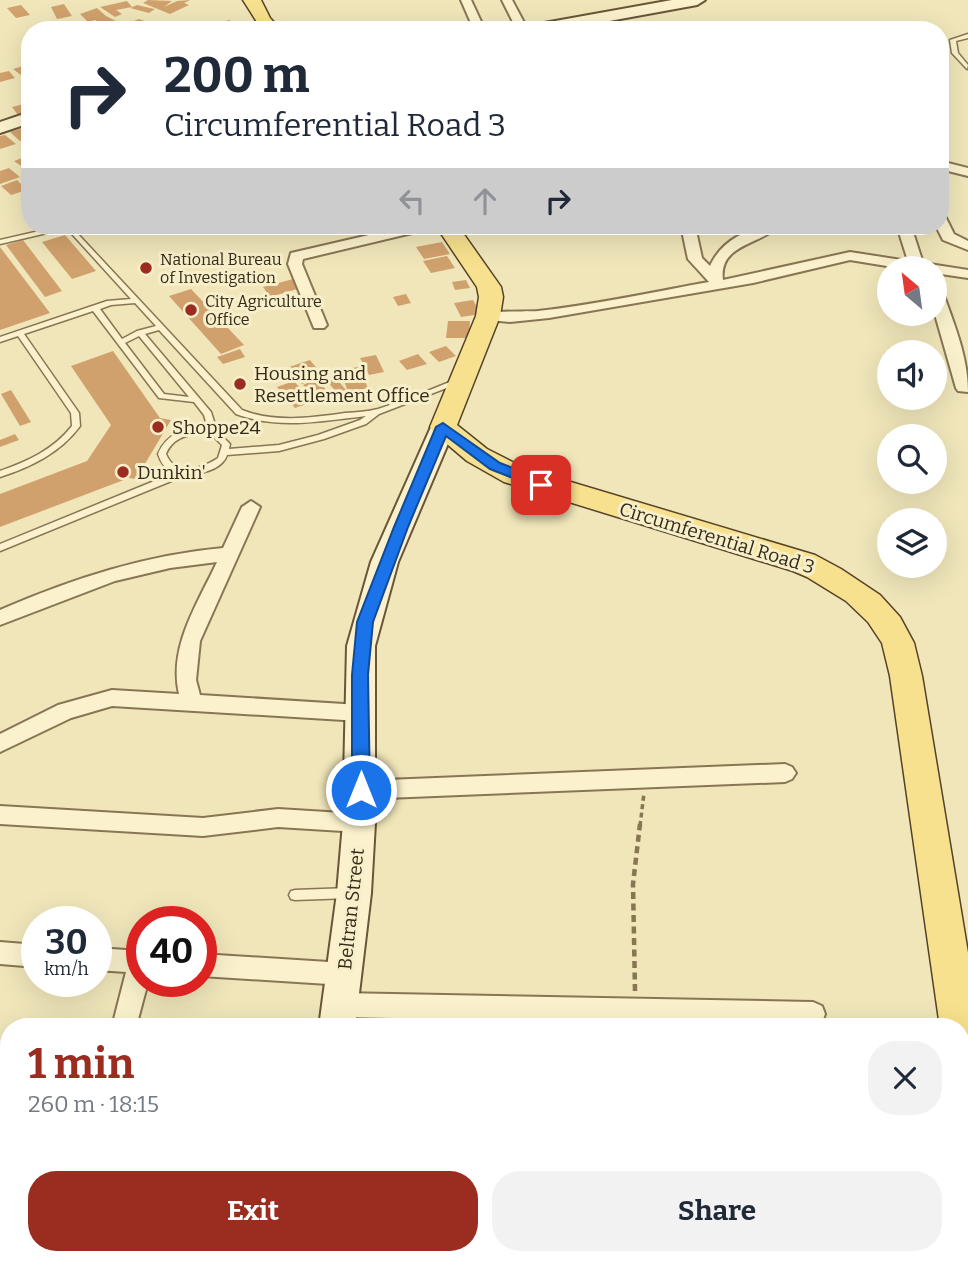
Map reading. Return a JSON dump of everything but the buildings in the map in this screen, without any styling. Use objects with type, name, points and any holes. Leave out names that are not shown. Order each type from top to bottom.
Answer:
[{"type":"main road","points":[[252,0],[263,21]]},
{"type":"main road","points":[[443,427],[490,308],[489,287],[453,235]]},
{"type":"main road","name":"Circumferential Road 3","points":[[443,427],[477,455],[514,475],[804,563],[831,575],[851,589],[884,621],[896,639],[906,676],[959,1018]]},
{"type":"street","points":[[466,0],[476,21]]},
{"type":"street","points":[[507,0],[518,21]]},
{"type":"street","points":[[582,21],[697,0]]},
{"type":"street","points":[[0,128],[21,120]]},
{"type":"street","points":[[949,167],[968,172]]},
{"type":"street","points":[[319,325],[295,264],[296,256],[386,235]]},
{"type":"street","points":[[690,235],[695,259],[716,281]]},
{"type":"street","points":[[716,281],[715,264],[739,242],[753,235]]},
{"type":"street","points":[[908,235],[919,256]]},
{"type":"street","points":[[947,235],[968,246]]},
{"type":"street","points":[[488,316],[510,318],[549,314],[716,281],[799,270],[850,256],[877,260]]},
{"type":"street","points":[[947,270],[968,274]]},
{"type":"street","points":[[947,326],[964,388]]},
{"type":"street","name":"Beltran Street","points":[[338,1016],[354,893],[359,823],[361,646],[365,622],[443,427]]},
{"type":"street","points":[[191,701],[186,680],[190,641],[251,508]]},
{"type":"street","points":[[0,618],[90,583],[178,559],[229,554]]},
{"type":"street","points":[[0,744],[65,711],[89,702],[112,698],[360,713]]},
{"type":"street","points":[[361,790],[785,773]]},
{"type":"street","points":[[0,815],[203,827],[278,818],[359,823]]},
{"type":"street","points":[[0,953],[21,955]]},
{"type":"street","points":[[217,966],[344,974]]},
{"type":"street","points":[[126,1018],[132,997]]},
{"type":"street","points":[[338,1016],[635,1011],[813,1014]]},
{"type":"lane","points":[[967,67],[955,53],[953,40],[968,36]]},
{"type":"lane","points":[[0,242],[30,235]]},
{"type":"lane","points":[[76,235],[239,412],[252,419],[287,421],[376,412],[463,380]]},
{"type":"lane","points":[[0,340],[110,303],[135,301]]},
{"type":"lane","points":[[94,308],[162,396],[196,400]]},
{"type":"lane","points":[[121,342],[160,327]]},
{"type":"lane","points":[[0,474],[53,450],[68,438],[76,426],[75,413],[20,334]]},
{"type":"lane","points":[[141,334],[208,414],[213,432]]},
{"type":"lane","points":[[226,452],[278,447],[321,437],[363,422],[376,412]]},
{"type":"lane","points":[[184,472],[168,466],[162,454],[169,441],[186,432],[208,414]]},
{"type":"lane","points":[[0,548],[184,472],[206,469],[215,465],[226,452],[222,437],[213,432],[186,432]]},
{"type":"lane","points":[[295,895],[354,893]]},
{"type":"path","points":[[635,1011],[633,884],[636,849],[643,817],[643,778]]},
{"type":"place","name":"National Bureau of Investigation","points":[[146,268]]},
{"type":"place","name":"City Agriculture Office","points":[[191,310]]},
{"type":"place","name":"Housing and Resettlement Office","points":[[240,384]]},
{"type":"place","name":"Shoppe24","points":[[158,427]]},
{"type":"place","name":"Dunkin'","points":[[123,472]]},
{"type":"route","points":[[361,790],[360,675],[365,622],[443,427],[495,466],[541,485]]}]
